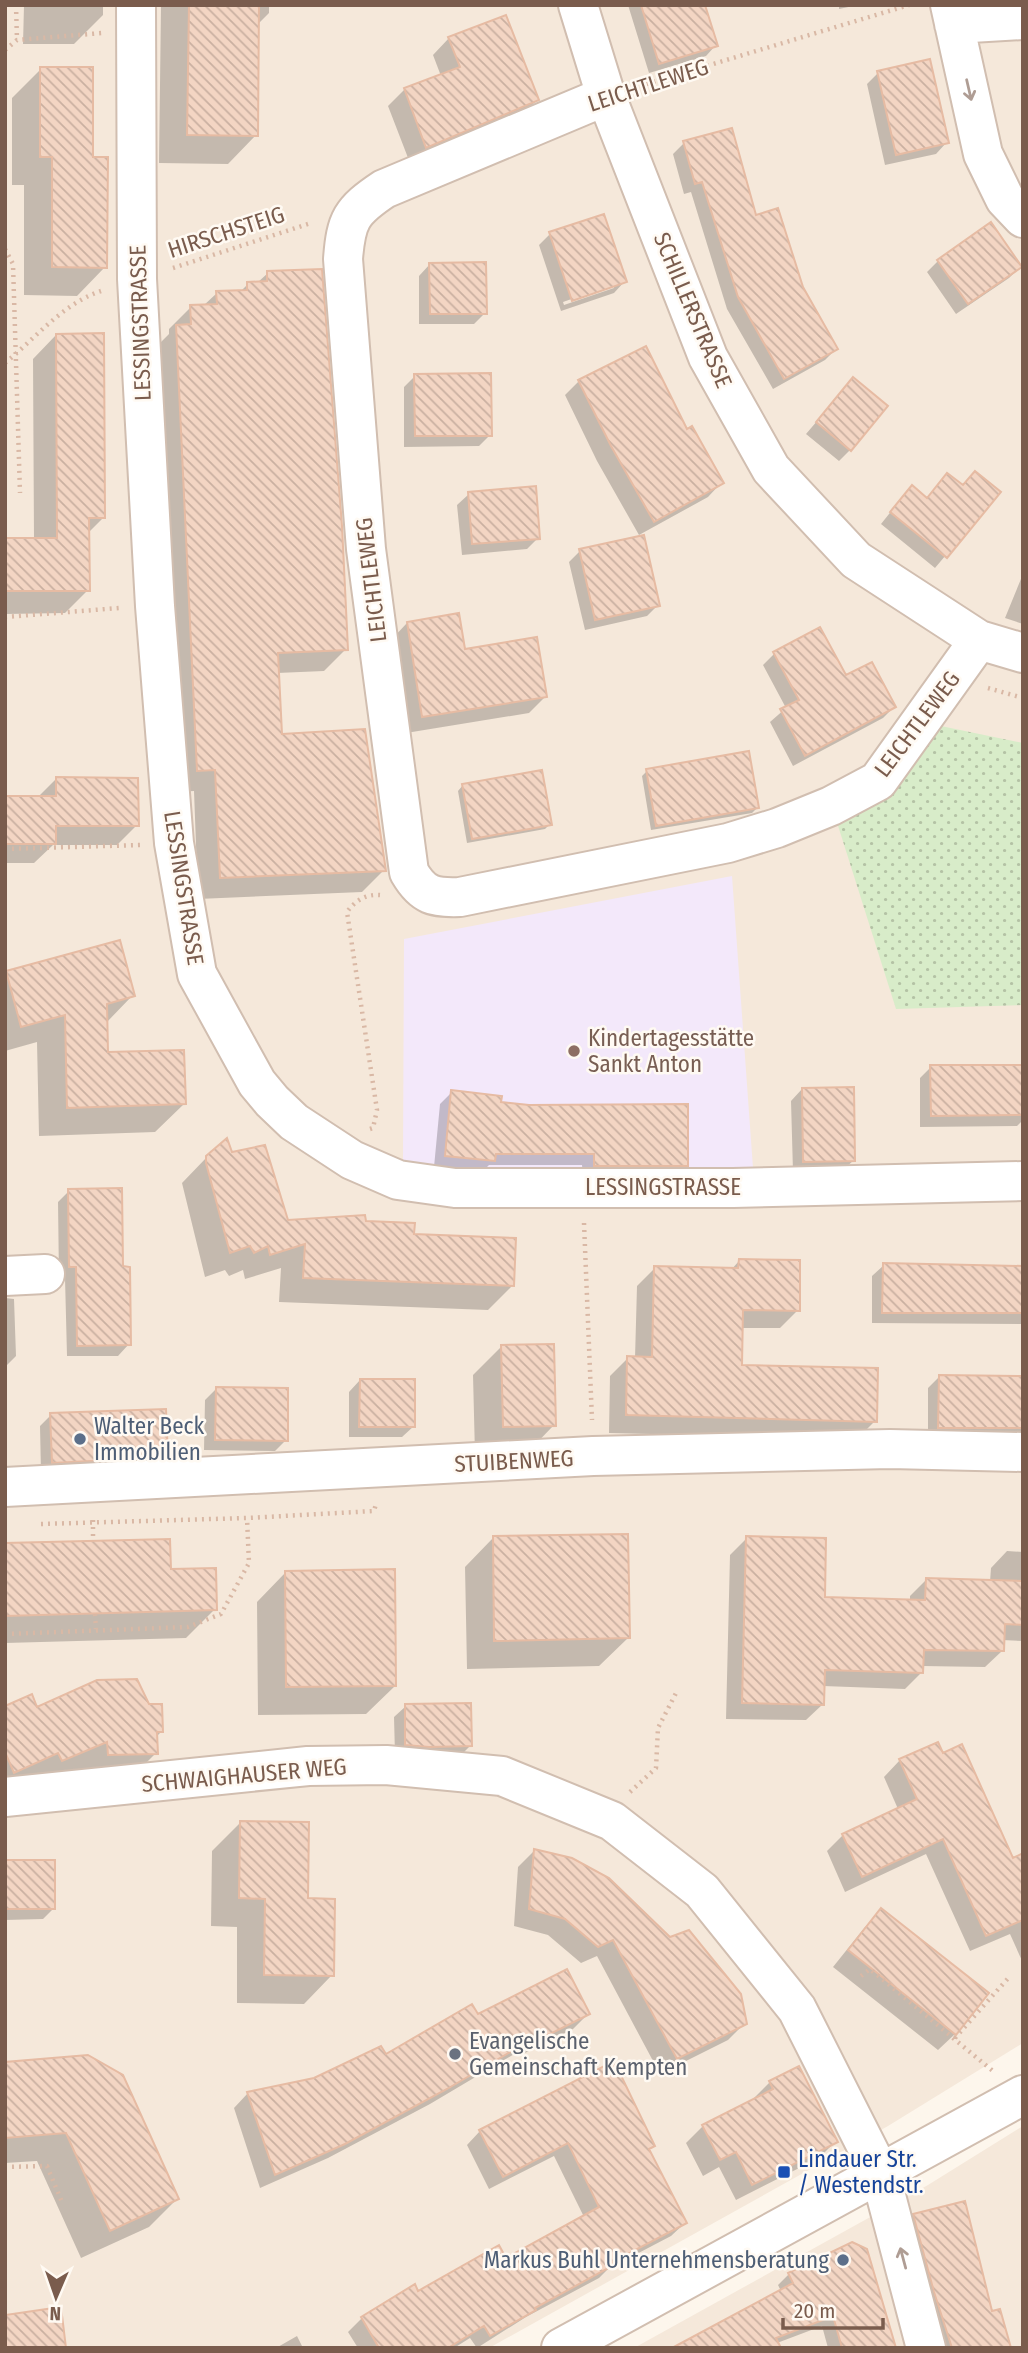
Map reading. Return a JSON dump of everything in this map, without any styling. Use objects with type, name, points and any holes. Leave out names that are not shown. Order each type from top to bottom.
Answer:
[{"type":"street","name":"SCHILLERSTRASSE","points":[[578,5],[606,96],[708,357],[771,469],[856,560],[979,640],[1023,653]]},
{"type":"street","points":[[1023,20],[952,14],[983,154],[1005,200],[1023,218]]},
{"type":"street","name":"LESSINGSTRASSE","points":[[136,17],[137,279],[155,606],[174,843],[197,974],[257,1083],[272,1101],[305,1129],[352,1160],[398,1180],[455,1188],[733,1188],[1023,1181]]},
{"type":"street","name":"LEICHTLEWEG","points":[[606,96],[384,189],[358,208],[345,231],[343,259],[366,549],[409,872],[418,887],[440,898],[460,897],[728,843],[777,828],[831,806],[878,780],[979,640]]},
{"type":"street","points":[[5,1276],[45,1274]]},
{"type":"street","name":"STUIBENWEG","points":[[5,1487],[593,1456],[890,1449],[1023,1451]]},
{"type":"street","name":"SCHWAIGHAUSER WEG","points":[[5,1797],[308,1766],[386,1765],[502,1776],[612,1821],[702,1891],[797,2009],[880,2173],[926,2348]]},
{"type":"street","points":[[582,2342],[1022,2095]]},
{"type":"path","points":[[16,5],[17,40]]},
{"type":"path","name":"LEICHTLEWEG","points":[[606,96],[909,5]]},
{"type":"path","points":[[5,50],[17,40],[136,17]]},
{"type":"path","name":"HIRSCHSTEIG","points":[[5,363],[43,326],[88,295],[358,208]]},
{"type":"path","points":[[5,248],[13,264],[20,493]]},
{"type":"path","points":[[5,617],[155,606]]},
{"type":"path","points":[[5,849],[136,846]]},
{"type":"path","points":[[363,1131],[373,1128],[377,1110],[347,912],[354,902],[371,894],[385,895]]},
{"type":"path","points":[[584,1222],[591,1383]]},
{"type":"path","points":[[30,1525],[374,1511],[384,1468]]},
{"type":"path","points":[[5,1634],[188,1627],[222,1614],[249,1563],[247,1518]]},
{"type":"path","points":[[95,1614],[96,1629]]},
{"type":"path","points":[[612,1821],[629,1793],[656,1768],[658,1728],[676,1693]]},
{"type":"path","points":[[861,1976],[870,1969],[1022,2095]]},
{"type":"path","points":[[955,2038],[1010,1976]]},
{"type":"path","points":[[5,2167],[47,2166],[62,2202]]},
{"type":"shaded area","points":[[5,5],[1023,5],[1023,2043],[888,2126],[489,2348],[5,2348]]},
{"type":"shaded area","name":"Kindertagesstätte Sankt Anton","points":[[732,876],[753,1168],[459,1171],[403,1162],[404,939]]},
{"type":"shaded area","points":[[1023,2126],[1023,2348],[634,2348],[928,2185]]},
{"type":"green space","points":[[936,725],[1023,743],[1023,1005],[896,1009],[834,813]]},
{"type":"building","points":[[189,5],[259,5],[258,136],[187,135]]},
{"type":"building","points":[[641,5],[705,5],[718,46],[659,64]]},
{"type":"building","points":[[506,15],[539,100],[426,148],[404,88],[460,67],[448,37]]},
{"type":"building","points":[[930,59],[949,143],[896,155],[877,71]]},
{"type":"building","points":[[40,67],[93,67],[93,157],[108,157],[107,268],[52,267],[52,157],[40,157]]},
{"type":"building","points":[[732,128],[756,215],[778,208],[803,287],[838,349],[784,379],[738,297],[702,182],[695,184],[683,141]]},
{"type":"building","points":[[604,214],[627,282],[572,301],[549,232]]},
{"type":"building","points":[[991,222],[1022,267],[968,304],[937,260]]},
{"type":"building","points":[[486,262],[487,314],[430,314],[429,263]]},
{"type":"building","points":[[322,269],[342,526],[348,650],[278,653],[282,734],[365,729],[386,871],[220,878],[215,770],[197,771],[176,325],[191,324],[190,305],[217,304],[216,291],[247,290],[247,282],[267,281],[267,271]]},
{"type":"building","points":[[104,333],[105,518],[89,518],[90,591],[5,591],[5,538],[57,538],[56,334]]},
{"type":"building","points":[[646,346],[687,429],[692,426],[724,483],[654,522],[578,380]]},
{"type":"building","points":[[491,373],[492,436],[415,436],[414,374]]},
{"type":"building","points":[[853,377],[888,406],[851,451],[816,422]]},
{"type":"building","points":[[975,471],[1001,492],[947,558],[890,512],[912,485],[927,498],[947,473],[963,485]]},
{"type":"building","points":[[536,486],[540,539],[472,544],[468,492]]},
{"type":"building","points":[[644,535],[660,606],[595,620],[579,549]]},
{"type":"building","points":[[459,613],[465,649],[537,637],[547,697],[422,717],[407,622]]},
{"type":"building","points":[[820,627],[846,675],[872,662],[896,707],[805,756],[780,709],[799,700],[773,652]]},
{"type":"building","points":[[749,751],[759,808],[656,826],[646,769]]},
{"type":"building","points":[[542,770],[552,825],[472,839],[462,784]]},
{"type":"building","points":[[56,777],[138,778],[139,826],[56,826],[56,844],[5,844],[5,796],[56,796]]},
{"type":"building","points":[[120,940],[135,996],[107,1004],[108,1052],[184,1050],[186,1104],[67,1108],[65,1015],[21,1027],[6,971]]},
{"type":"building","points":[[930,1065],[1023,1065],[1023,1115],[931,1116]]},
{"type":"building","points":[[854,1087],[855,1161],[803,1162],[802,1088]]},
{"type":"building","points":[[451,1090],[502,1096],[501,1102],[529,1105],[688,1104],[688,1166],[594,1166],[594,1154],[496,1154],[495,1161],[445,1156]]},
{"type":"building","points":[[227,1138],[232,1152],[265,1145],[288,1220],[365,1215],[366,1221],[415,1223],[414,1234],[516,1238],[514,1286],[303,1278],[305,1244],[270,1255],[268,1246],[254,1253],[250,1246],[230,1253],[206,1163],[206,1156]]},
{"type":"building","points":[[122,1188],[123,1266],[130,1267],[131,1345],[77,1346],[76,1267],[69,1267],[68,1189]]},
{"type":"building","points":[[739,1259],[800,1260],[800,1311],[743,1310],[742,1365],[878,1368],[877,1422],[626,1415],[627,1356],[652,1357],[654,1266],[738,1268]]},
{"type":"building","points":[[883,1263],[1023,1266],[1023,1313],[882,1313]]},
{"type":"building","points":[[554,1344],[556,1426],[503,1427],[501,1345]]},
{"type":"building","points":[[939,1375],[1023,1376],[1023,1428],[938,1428]]},
{"type":"building","points":[[360,1379],[415,1379],[415,1427],[359,1427]]},
{"type":"building","points":[[216,1387],[288,1388],[288,1441],[215,1440]]},
{"type":"building","points":[[166,1409],[168,1457],[52,1463],[50,1413]]},
{"type":"building","points":[[628,1534],[630,1638],[494,1641],[493,1536]]},
{"type":"building","points":[[746,1536],[826,1538],[825,1597],[925,1600],[926,1578],[1023,1581],[1023,1625],[1005,1624],[1004,1651],[924,1650],[923,1673],[825,1670],[824,1705],[742,1703]]},
{"type":"building","points":[[170,1539],[171,1569],[216,1568],[217,1610],[5,1616],[5,1543]]},
{"type":"building","points":[[395,1569],[396,1686],[286,1687],[285,1571]]},
{"type":"building","points":[[137,1679],[149,1704],[162,1704],[163,1732],[157,1732],[158,1754],[108,1755],[107,1742],[62,1761],[58,1753],[14,1773],[5,1752],[5,1706],[32,1694],[37,1707],[97,1680]]},
{"type":"building","points":[[471,1703],[472,1746],[405,1745],[405,1704]]},
{"type":"building","points":[[938,1742],[943,1753],[962,1744],[1013,1858],[1023,1853],[1023,1920],[986,1936],[943,1839],[862,1877],[842,1834],[917,1799],[899,1759]]},
{"type":"building","points":[[240,1821],[309,1822],[308,1898],[335,1899],[334,1976],[264,1975],[265,1899],[239,1898]]},
{"type":"building","points":[[534,1849],[572,1858],[609,1878],[670,1937],[689,1930],[741,1994],[747,2024],[677,2059],[613,1940],[598,1947],[565,1919],[529,1909]]},
{"type":"building","points":[[5,1860],[55,1860],[55,1909],[5,1909]]},
{"type":"building","points":[[881,1908],[989,1993],[956,2035],[848,1950]]},
{"type":"building","points":[[567,1969],[590,2014],[538,2040],[536,2037],[345,2144],[275,2175],[247,2092],[314,2078],[381,2046],[386,2054],[472,2004],[478,2014]]},
{"type":"building","points":[[88,2055],[123,2075],[179,2199],[110,2231],[66,2133],[5,2138],[5,2062]]},
{"type":"building","points":[[614,2061],[655,2146],[649,2149],[687,2223],[612,2262],[614,2265],[490,2336],[484,2326],[448,2348],[379,2348],[361,2317],[415,2284],[418,2291],[499,2245],[506,2258],[599,2207],[568,2143],[503,2177],[479,2130]]},
{"type":"building","points":[[799,2066],[838,2142],[752,2185],[736,2152],[720,2160],[702,2125],[773,2089],[769,2081]]},
{"type":"building","points":[[965,2201],[992,2311],[1000,2309],[1011,2348],[952,2348],[934,2292],[913,2214]]},
{"type":"building","points":[[852,2242],[867,2249],[896,2348],[842,2348],[833,2316],[776,2338],[781,2348],[672,2348],[793,2283],[788,2273]]},
{"type":"building","points":[[61,2307],[66,2348],[5,2348],[5,2315]]},
{"type":"place","name":"Kindertagesstätte Sankt Anton","points":[[574,1051]]},
{"type":"place","name":"Walter Beck Immobilien","points":[[80,1439]]},
{"type":"place","name":"Evangelische Gemeinschaft Kempten","points":[[455,2054]]},
{"type":"place","name":"Lindauer Str. / Westendstr.","points":[[784,2172]]},
{"type":"place","name":"Markus Buhl Unternehmensberatung","points":[[843,2260]]}]
